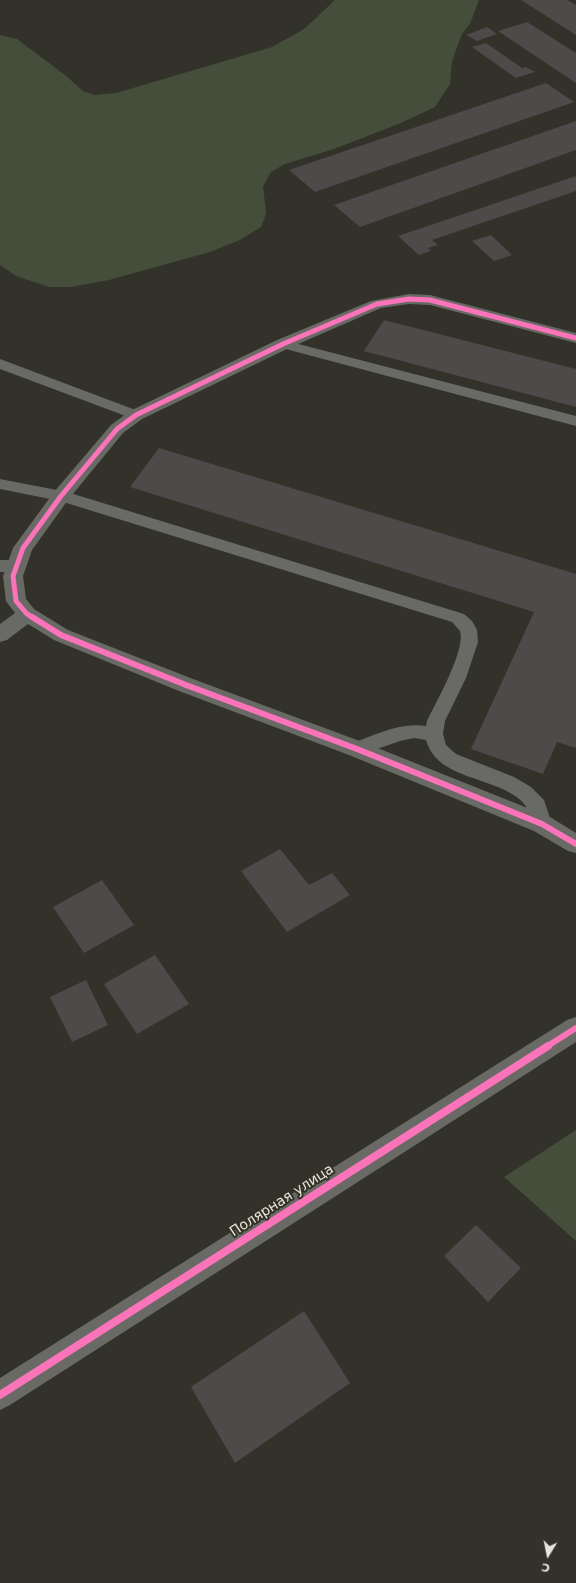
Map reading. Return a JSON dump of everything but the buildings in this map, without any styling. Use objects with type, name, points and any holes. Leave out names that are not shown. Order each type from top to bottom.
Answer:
[{"type":"street","points":[[576,338],[430,300],[409,299],[377,304],[283,344],[136,415],[117,429],[61,496],[9,566],[13,576],[16,601],[27,614],[69,638],[186,685],[357,749],[542,824],[576,844]]},
{"type":"street","points":[[0,635],[27,614]]},
{"type":"street","name":"Полярная улица","points":[[0,1395],[576,1028]]},
{"type":"lane","points":[[283,344],[576,421]]},
{"type":"lane","points":[[0,364],[136,415]]},
{"type":"lane","points":[[0,484],[61,496],[458,618],[467,626],[470,635],[468,648],[436,722],[433,734],[437,746],[446,756],[471,769],[511,784],[525,791],[535,802],[540,811],[542,824]]},
{"type":"lane","points":[[357,749],[399,734],[414,731],[433,734]]},
{"type":"green space","points":[[335,0],[479,0],[470,24],[462,34],[452,61],[450,84],[435,107],[401,123],[334,149],[285,164],[271,172],[263,187],[266,212],[261,227],[240,240],[210,252],[109,280],[71,287],[49,287],[16,276],[0,265],[0,35],[17,39],[65,75],[83,91],[94,95],[116,93],[272,47],[304,29]]},
{"type":"green space","points":[[576,1130],[576,1241],[504,1177]]},
{"type":"cycle path","points":[[576,338],[430,300],[409,299],[377,304],[283,344],[136,415],[117,429],[61,496],[23,548],[13,576],[16,601],[27,614],[61,635],[186,685],[357,749],[542,824],[576,844]]},
{"type":"cycle path","points":[[0,1395],[576,1028]]}]
